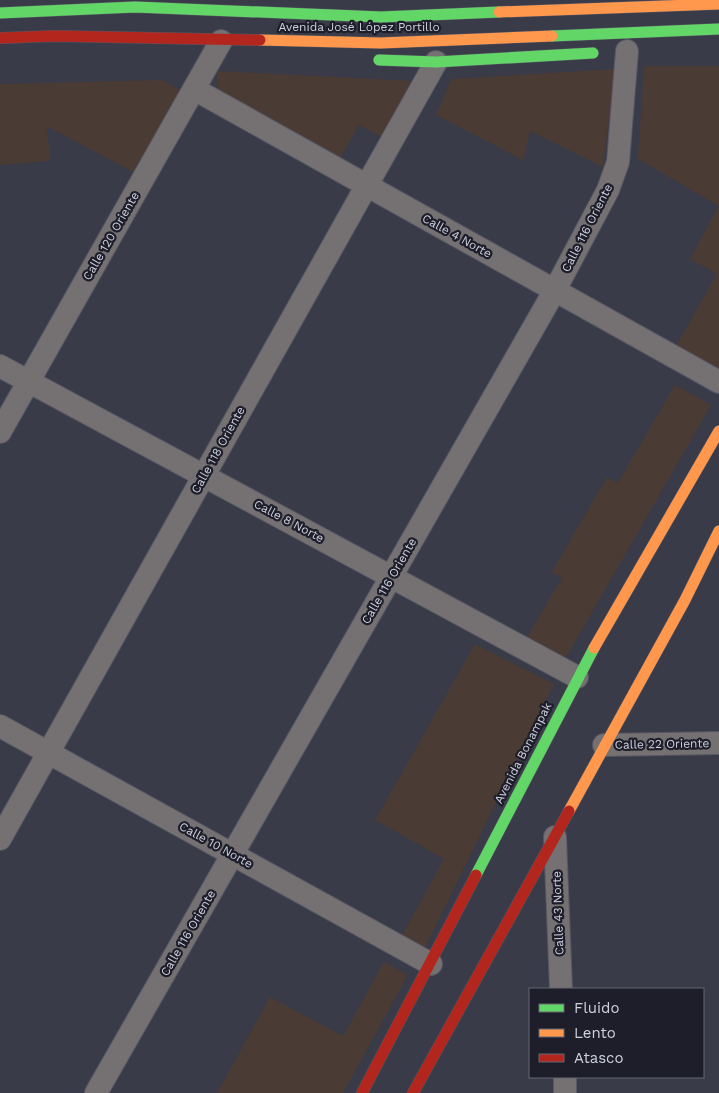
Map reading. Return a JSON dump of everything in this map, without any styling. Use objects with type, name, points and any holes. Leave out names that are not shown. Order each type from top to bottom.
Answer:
[{"type":"main road","points":[[215,10],[307,2]]},
{"type":"main road","name":"Avenida José López Portillo","points":[[0,13],[133,4],[215,10],[381,17],[719,4]]},
{"type":"main road","name":"Avenida José López Portillo","points":[[0,38],[55,36],[381,43],[719,29]]},
{"type":"main road","points":[[222,41],[319,54]]},
{"type":"main road","points":[[363,59],[436,62],[622,51]]},
{"type":"main road","name":"Avenida Bonampak","points":[[362,1093],[431,964],[577,677],[719,431]]},
{"type":"main road","points":[[413,1093],[685,600],[719,531]]},
{"type":"street","name":"Calle 120 Oriente","points":[[0,432],[222,41]]},
{"type":"street","name":"Calle 116 Oriente","points":[[96,1093],[555,290],[608,190],[618,162],[622,51]]},
{"type":"street","name":"Calle 118 Oriente","points":[[0,839],[436,62]]},
{"type":"street","name":"Calle 4 Norte","points":[[194,90],[719,382]]},
{"type":"street","name":"Calle 8 Norte","points":[[0,366],[577,677]]},
{"type":"street","name":"Calle 10 Norte","points":[[0,726],[431,964]]},
{"type":"street","name":"Calle 22 Oriente","points":[[604,745],[719,744]]},
{"type":"street","name":"Calle 43 Norte","points":[[555,837],[561,988]]},
{"type":"street","points":[[565,1078],[565,1093]]},
{"type":"shaded area","points":[[644,66],[719,66],[719,206],[638,159]]},
{"type":"shaded area","points":[[615,69],[603,167],[530,131],[523,160],[436,115],[451,79]]},
{"type":"shaded area","points":[[218,71],[414,81],[383,138],[359,125],[337,164],[216,97]]},
{"type":"shaded area","points":[[162,80],[181,91],[137,174],[47,126],[50,161],[0,165],[0,84]]},
{"type":"shaded area","points":[[719,206],[719,375],[673,351],[717,274],[690,259]]},
{"type":"shaded area","points":[[675,385],[711,405],[565,659],[527,637],[562,578],[552,572],[607,477],[618,483]]},
{"type":"shaded area","points":[[475,644],[554,684],[423,952],[400,939],[444,859],[375,820]]},
{"type":"shaded area","points":[[384,962],[408,975],[343,1093],[217,1093],[270,997],[343,1036]]},
{"type":"traffic: fast","points":[[0,13],[135,7],[381,17],[499,12]]},
{"type":"traffic: fast","points":[[552,36],[719,29]]},
{"type":"traffic: fast","points":[[379,60],[436,62],[593,53]]},
{"type":"traffic: fast","points":[[476,875],[594,648]]},
{"type":"traffic: slow","points":[[499,12],[719,4]]},
{"type":"traffic: slow","points":[[260,40],[381,43],[552,36]]},
{"type":"traffic: slow","points":[[594,648],[719,431]]},
{"type":"traffic: slow","points":[[569,811],[685,600],[719,531]]},
{"type":"traffic: jam","points":[[0,38],[55,36],[260,40]]},
{"type":"traffic: jam","points":[[413,1093],[569,811]]},
{"type":"traffic: jam","points":[[362,1093],[476,875]]}]
